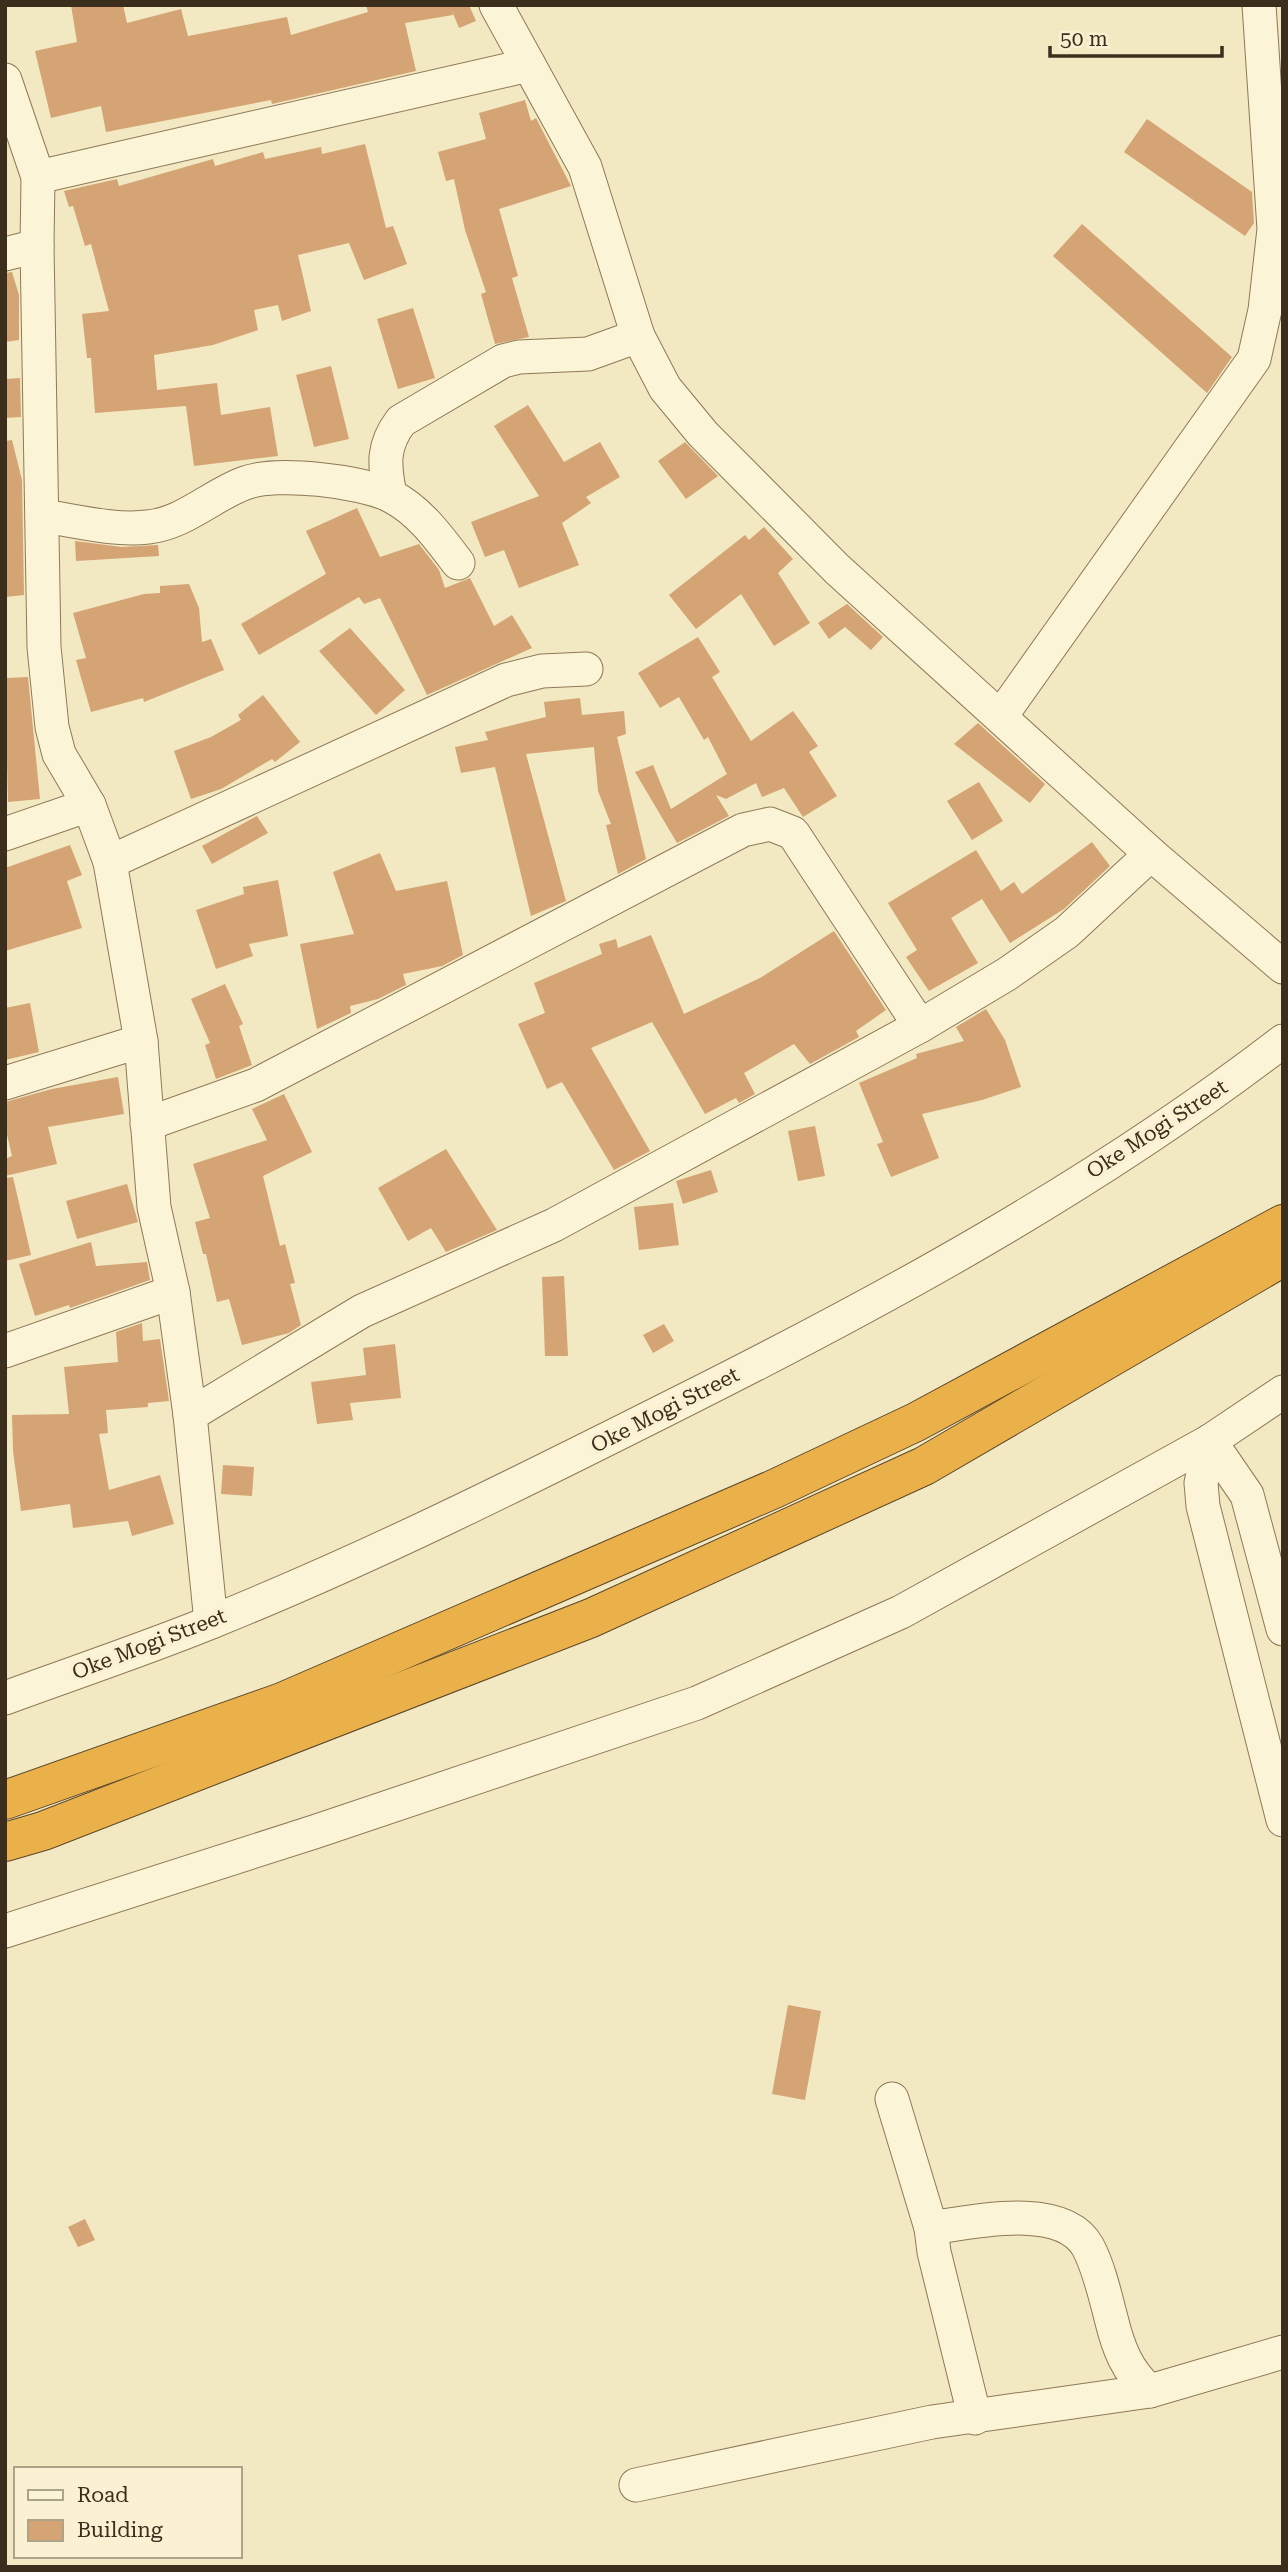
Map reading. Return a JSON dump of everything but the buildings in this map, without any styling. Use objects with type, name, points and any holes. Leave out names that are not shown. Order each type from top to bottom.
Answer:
[{"type":"highway","points":[[5,1800],[282,1702],[774,1489],[916,1422],[1283,1224]]},
{"type":"highway","points":[[5,1842],[43,1831],[591,1618],[899,1477],[1283,1257]]},
{"type":"street","points":[[496,5],[585,167],[638,336],[665,388],[703,434],[837,569],[1151,854],[1283,967]]},
{"type":"street","points":[[1001,716],[1254,359],[1265,310],[1278,209],[1259,5]]},
{"type":"street","points":[[38,177],[528,65]]},
{"type":"street","points":[[5,80],[38,177],[21,250],[43,516],[44,647],[52,727],[59,754],[89,805],[110,862],[141,1041],[154,1207],[173,1292],[190,1415],[211,1622]]},
{"type":"street","points":[[390,495],[383,460],[390,436],[401,421],[503,361],[519,357],[588,354],[638,336]]},
{"type":"street","points":[[43,516],[118,527],[149,527],[174,520],[246,482],[309,477],[390,495],[429,524],[458,564]]},
{"type":"street","points":[[110,862],[506,680],[542,671],[586,669]]},
{"type":"street","points":[[5,834],[89,805]]},
{"type":"street","points":[[147,1124],[256,1085],[743,830],[769,824],[793,833],[920,1026]]},
{"type":"street","points":[[190,1415],[362,1311],[554,1225],[920,1026],[1007,974],[1066,932],[1151,854]]},
{"type":"street","points":[[5,1083],[141,1041]]},
{"type":"street","name":"Oke Mogi Street","points":[[5,1698],[211,1622],[449,1516],[774,1355],[981,1241],[1213,1095],[1283,1041]]},
{"type":"street","points":[[5,1351],[173,1292]]},
{"type":"street","points":[[5,1931],[314,1832],[698,1703],[901,1612],[1210,1441],[1283,1392]]},
{"type":"street","points":[[1210,1441],[1247,1495],[1283,1629]]},
{"type":"street","points":[[1210,1441],[1202,1483],[1203,1506],[1269,1711],[1283,1820]]},
{"type":"street","points":[[892,2099],[932,2228],[933,2252],[975,2418]]},
{"type":"street","points":[[932,2228],[1025,2217],[1063,2226],[1087,2244],[1103,2288],[1116,2341],[1133,2376],[1150,2391]]},
{"type":"street","points":[[636,2485],[903,2428],[1150,2391],[1283,2352]]}]
